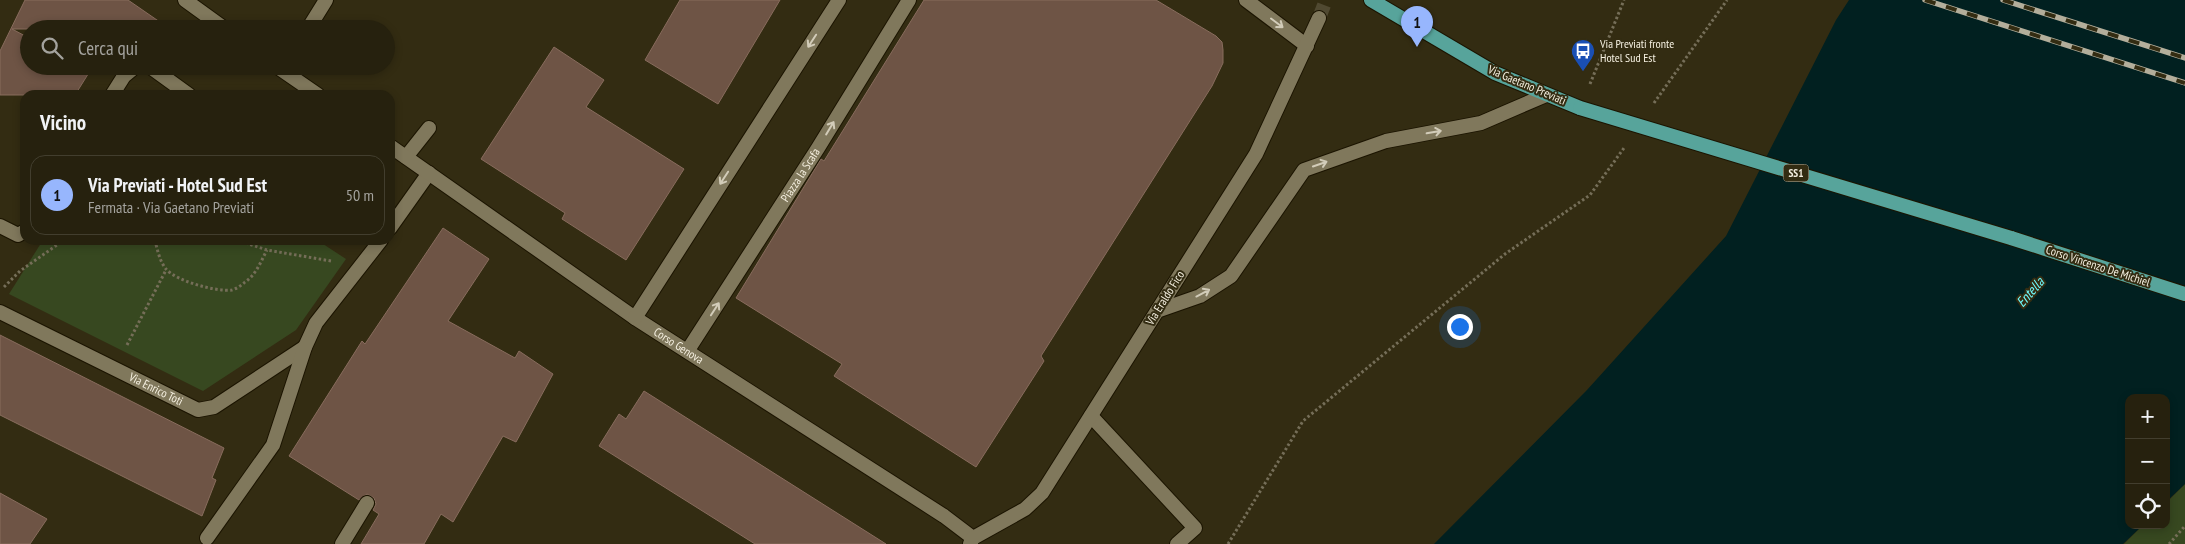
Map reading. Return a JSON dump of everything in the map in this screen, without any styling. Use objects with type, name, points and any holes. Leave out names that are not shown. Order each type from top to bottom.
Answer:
[{"type":"main road","name":"Via Gaetano Previati","points":[[1371,0],[1495,73],[1580,108]]},
{"type":"main road","name":"Corso Vincenzo De Michiel","points":[[1580,108],[2011,238],[2185,294]]},
{"type":"street","points":[[185,0],[213,20]]},
{"type":"street","points":[[314,20],[326,0]]},
{"type":"street","points":[[635,318],[839,0]]},
{"type":"street","name":"Piazza la Scafa","points":[[688,350],[818,148],[909,0]]},
{"type":"street","points":[[1246,0],[1307,46]]},
{"type":"street","name":"Via Eraldo Fico","points":[[975,542],[1025,509],[1042,493],[1256,154],[1319,18]]},
{"type":"street","points":[[115,90],[125,75]]},
{"type":"street","points":[[161,75],[182,90]]},
{"type":"street","points":[[291,75],[311,90]]},
{"type":"street","points":[[1157,310],[1200,296],[1231,276],[1304,170],[1386,140],[1481,124],[1546,95]]},
{"type":"street","points":[[406,157],[429,128]]},
{"type":"street","name":"Corso Genova","points":[[395,149],[635,318],[688,350],[944,516],[975,542]]},
{"type":"street","points":[[395,221],[429,173]]},
{"type":"street","points":[[0,226],[18,236],[20,235]]},
{"type":"street","points":[[206,538],[273,445],[305,347],[316,323],[377,245]]},
{"type":"street","name":"Via Enrico Toti","points":[[0,312],[198,410],[214,408],[305,347]]},
{"type":"street","points":[[1091,416],[1195,528],[1177,544]]},
{"type":"street","points":[[342,544],[367,503]]},
{"type":"path","points":[[1580,108],[1624,0]]},
{"type":"path","points":[[1651,107],[1727,0]]},
{"type":"path","points":[[1228,544],[1303,421],[1504,254],[1590,195],[1629,140]]},
{"type":"path","points":[[2,290],[20,272],[57,245]]},
{"type":"path","points":[[156,245],[166,270],[180,280],[214,289],[233,290],[246,282],[254,273],[267,250]]},
{"type":"path","points":[[252,245],[267,250],[359,266]]},
{"type":"path","points":[[114,369],[166,270]]},
{"type":"path","points":[[2169,544],[2185,526]]},
{"type":"green space","points":[[40,245],[325,245],[346,259],[296,330],[203,391],[9,294]]},
{"type":"green space","points":[[2185,484],[2185,544],[2124,544],[2139,529],[2170,529],[2170,499]]},
{"type":"water","name":"Entella","points":[[1849,0],[2185,0],[2185,484],[2170,498],[2170,394],[2125,394],[2125,529],[2139,529],[2123,544],[1434,544],[1587,390],[1726,236],[1836,20]]},
{"type":"building","points":[[25,0],[128,0],[157,20],[20,20],[20,29],[12,29],[20,33],[20,75],[88,75],[78,90],[20,90],[20,95],[0,95],[0,51]]},
{"type":"building","points":[[680,0],[780,0],[718,104],[645,60]]},
{"type":"building","points":[[924,0],[1156,0],[1216,36],[1222,42],[1223,50],[1223,63],[1212,86],[1041,356],[1044,361],[976,467],[834,376],[842,364],[736,298],[821,159],[824,161]]},
{"type":"building","points":[[554,47],[604,80],[586,107],[684,169],[626,260],[562,219],[565,213],[481,159]]},
{"type":"building","points":[[443,228],[489,259],[448,321],[515,358],[519,351],[553,374],[516,442],[503,436],[453,522],[441,514],[424,544],[361,544],[379,514],[373,510],[376,504],[374,498],[367,494],[359,500],[289,456],[362,341],[365,344]]},
{"type":"building","points":[[0,335],[224,448],[212,478],[216,480],[202,516],[0,415]]},
{"type":"building","points":[[644,391],[886,544],[755,544],[599,446],[619,414],[626,419]]},
{"type":"building","points":[[0,493],[47,519],[30,544],[0,544]]},
{"type":"tunnel","points":[[1319,18],[1326,0]]},
{"type":"railway","points":[[1925,0],[2185,83]]},
{"type":"railway","points":[[2003,0],[2185,58]]},
{"type":"place","name":"Via Previati - Hotel Sud Est","points":[[1417,47]]},
{"type":"place","name":"Via Previati fronte Hotel Sud Est","points":[[1583,72]]}]
